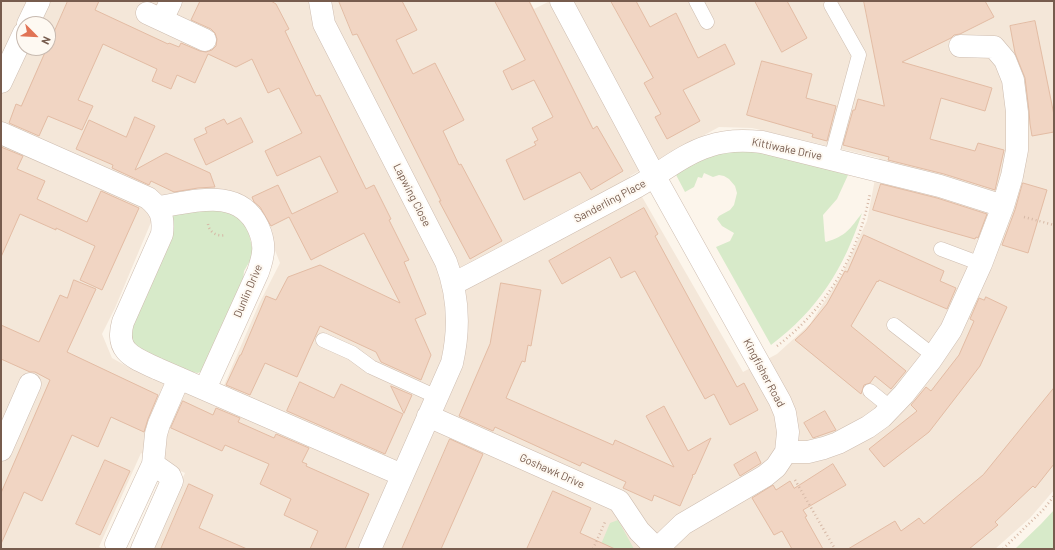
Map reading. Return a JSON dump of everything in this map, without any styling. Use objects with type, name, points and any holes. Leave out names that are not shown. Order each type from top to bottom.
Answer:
[{"type":"street","points":[[32,16],[39,1]]},
{"type":"street","points":[[171,1],[154,17],[205,40]]},
{"type":"street","name":"Lapwing Close","points":[[320,1],[324,24],[446,262],[453,284],[458,312],[456,346],[452,363],[370,549]]},
{"type":"street","name":"Sanderling Place","points":[[453,284],[655,176],[561,1]]},
{"type":"street","points":[[657,549],[683,524],[765,476],[776,467],[784,456],[808,452],[838,443],[868,427],[882,417],[904,394],[934,356],[951,330],[980,264],[1002,207],[1012,176],[1017,150],[1017,112],[1013,80],[1005,60],[994,47],[960,46]]},
{"type":"street","points":[[1,82],[16,49]]},
{"type":"street","points":[[1,133],[148,198],[158,207],[163,220],[162,234],[123,322],[120,336],[122,344],[126,350],[136,358],[179,378],[402,475]]},
{"type":"street","name":"Kittiwake Drive","points":[[655,176],[692,153],[703,148],[722,142],[736,140],[762,142],[940,186],[1002,207]]},
{"type":"street","name":"Kingfisher Road","points":[[655,176],[780,401],[785,413],[788,432],[784,456]]},
{"type":"street","name":"Dunlin Drive","points":[[158,207],[215,199],[235,203],[246,210],[255,221],[263,243],[263,256],[258,272],[205,389]]},
{"type":"street","points":[[116,548],[153,464],[156,434],[179,378]]},
{"type":"street","points":[[1,450],[30,384]]},
{"type":"street","name":"Goshawk Drive","points":[[433,407],[619,501],[639,531],[657,549]]},
{"type":"street","points":[[142,549],[172,481],[169,475],[153,464]]},
{"type":"lane","points":[[696,1],[707,22]]},
{"type":"lane","name":"Kittiwake Drive","points":[[831,5],[859,55],[831,158]]},
{"type":"lane","points":[[941,249],[980,264]]},
{"type":"lane","points":[[894,325],[934,356]]},
{"type":"lane","points":[[323,340],[352,353],[433,407]]},
{"type":"lane","points":[[870,391],[892,408]]},
{"type":"path","points":[[756,357],[768,351],[792,334],[817,309],[831,289],[842,271],[863,222],[874,169]]},
{"type":"path","points":[[1002,207],[1054,225]]},
{"type":"path","points":[[784,456],[835,549]]},
{"type":"path","points":[[1003,549],[1043,510],[1054,496]]},
{"type":"shaded area","points":[[1,1],[530,1],[534,9],[550,1],[1054,1],[1054,490],[1030,518],[995,549],[152,549],[185,473],[141,453],[99,547],[104,549],[1,549]],"holes":[[[719,127],[752,128],[879,158],[867,221],[842,274],[810,324],[777,354],[743,372],[630,176]],[[215,190],[252,200],[267,230],[280,263],[259,304],[216,404],[130,368],[112,358],[102,334],[115,308],[162,196]]]},
{"type":"green space","points":[[724,149],[766,152],[848,175],[837,199],[823,215],[826,242],[833,240],[847,231],[862,213],[847,252],[838,270],[816,302],[788,332],[771,345],[716,247],[730,241],[734,233],[722,226],[717,219],[719,216],[730,210],[734,205],[737,193],[735,186],[724,176],[719,175],[713,177],[704,173],[702,178],[698,177],[694,187],[685,192],[674,171]]},
{"type":"green space","points":[[222,205],[247,224],[253,252],[244,271],[243,281],[231,314],[220,328],[205,370],[198,373],[192,372],[137,348],[131,340],[132,329],[171,214]]},
{"type":"green space","points":[[1054,510],[1054,549],[1015,549],[1041,524]]},
{"type":"green space","points":[[618,520],[634,549],[599,549],[610,523]]},
{"type":"building","points":[[68,1],[99,1],[95,10],[168,44],[169,43],[179,47],[181,43],[206,52],[212,50],[216,46],[217,39],[215,33],[211,29],[191,20],[200,1],[271,1],[276,4],[289,29],[285,31],[316,96],[320,95],[366,189],[374,185],[391,219],[389,220],[409,260],[404,262],[426,314],[415,319],[431,355],[421,380],[381,362],[376,352],[320,326],[297,377],[265,363],[250,395],[226,385],[241,355],[266,296],[276,300],[288,277],[320,265],[400,303],[364,233],[311,260],[289,217],[271,226],[260,207],[254,202],[252,197],[278,185],[292,214],[338,192],[320,156],[277,176],[265,151],[302,133],[279,88],[268,93],[252,59],[236,67],[208,54],[195,83],[177,75],[171,89],[152,81],[157,69],[103,44],[78,100],[93,106],[82,130],[48,116],[39,136],[9,123],[16,104],[21,106],[43,56],[56,56],[56,28]]},
{"type":"building","points":[[339,1],[402,1],[417,30],[396,40],[413,74],[435,63],[464,120],[443,131],[459,165],[461,164],[502,241],[470,259],[439,201],[441,201],[357,34],[353,35]]},
{"type":"building","points":[[495,1],[529,1],[593,129],[597,126],[623,171],[591,190],[580,172],[524,200],[506,160],[536,145],[534,142],[538,140],[532,128],[553,117],[534,80],[512,90],[503,71],[525,60]]},
{"type":"building","points":[[611,1],[636,1],[650,27],[676,13],[698,58],[725,44],[735,64],[683,90],[700,121],[667,139],[655,117],[661,114],[644,83],[653,78]]},
{"type":"building","points":[[755,1],[787,1],[807,38],[782,52]]},
{"type":"building","points":[[864,1],[985,1],[994,17],[960,34],[954,35],[951,38],[902,62],[992,88],[985,111],[941,98],[930,139],[975,151],[978,143],[1004,150],[995,190],[944,174],[888,160],[889,157],[843,145],[853,110],[855,110],[858,99],[884,106]]},
{"type":"building","points":[[1035,21],[1054,115],[1054,132],[1032,136],[1025,78],[1015,53],[1010,26]]},
{"type":"building","points":[[762,61],[812,74],[806,98],[836,106],[827,141],[812,137],[813,134],[747,115]]},
{"type":"building","points":[[135,117],[155,126],[135,170],[166,153],[210,173],[215,187],[174,192],[151,181],[149,185],[112,168],[113,165],[76,149],[89,120],[126,137]]},
{"type":"building","points":[[241,118],[253,142],[206,165],[194,139],[207,133],[205,128],[224,119],[227,124]]},
{"type":"building","points":[[1,147],[23,156],[17,169],[45,181],[37,199],[87,222],[101,191],[139,208],[102,290],[80,280],[95,246],[56,228],[56,230],[20,214],[1,257]]},
{"type":"building","points":[[1023,183],[1047,190],[1028,253],[1002,245]]},
{"type":"building","points":[[881,184],[937,198],[987,214],[978,238],[976,237],[975,239],[873,210]]},
{"type":"building","points":[[644,208],[658,234],[655,236],[737,387],[744,383],[758,410],[730,425],[714,394],[705,399],[635,271],[621,278],[610,257],[562,284],[549,261]]},
{"type":"building","points":[[864,235],[944,271],[940,281],[956,288],[947,309],[879,280],[878,282],[877,281],[851,326],[906,371],[891,389],[875,376],[870,383],[864,385],[861,394],[795,340],[806,330],[827,304],[845,271],[847,272]]},
{"type":"building","points":[[74,280],[96,289],[67,352],[158,395],[144,432],[111,417],[98,447],[72,435],[42,501],[24,492],[1,544],[1,493],[50,380],[35,372],[30,372],[1,359],[1,325],[39,342],[60,295],[67,298]]},
{"type":"building","points":[[501,283],[541,290],[531,346],[528,345],[525,362],[522,361],[506,398],[613,445],[615,440],[674,467],[646,416],[664,406],[688,451],[711,438],[695,474],[692,475],[693,476],[680,506],[654,495],[652,501],[623,488],[626,482],[582,462],[580,466],[495,427],[493,431],[459,416],[490,344]]},
{"type":"building","points":[[986,297],[1007,307],[980,366],[929,432],[884,467],[869,449],[917,411],[911,405],[926,387],[931,391],[959,355],[974,321],[970,319],[979,298],[984,300]]},
{"type":"building","points":[[300,382],[334,398],[341,384],[403,414],[385,454],[287,411]]},
{"type":"building","points":[[391,386],[412,395],[404,413]]},
{"type":"building","points":[[1054,388],[1054,464],[1035,488],[1033,486],[995,522],[998,525],[969,549],[848,549],[895,521],[901,531],[919,518],[924,524],[983,475]]},
{"type":"building","points":[[183,401],[213,415],[216,408],[240,418],[238,422],[274,438],[276,434],[309,448],[302,462],[307,464],[306,466],[369,494],[345,549],[310,549],[318,531],[284,515],[291,499],[260,484],[269,464],[225,445],[222,451],[171,428]]},
{"type":"building","points":[[825,411],[836,430],[813,438],[804,423]]},
{"type":"building","points":[[450,439],[483,454],[441,549],[402,549]]},
{"type":"building","points":[[756,452],[761,463],[740,476],[734,465]]},
{"type":"building","points":[[105,460],[130,471],[100,535],[76,524]]},
{"type":"building","points":[[833,464],[846,485],[803,510],[807,516],[805,517],[823,549],[792,549],[782,531],[774,535],[752,498],[773,485],[776,490],[790,481],[794,488]]},
{"type":"building","points":[[189,484],[213,495],[199,528],[247,549],[161,549]]},
{"type":"building","points":[[553,491],[591,508],[580,533],[615,549],[527,549]]}]
